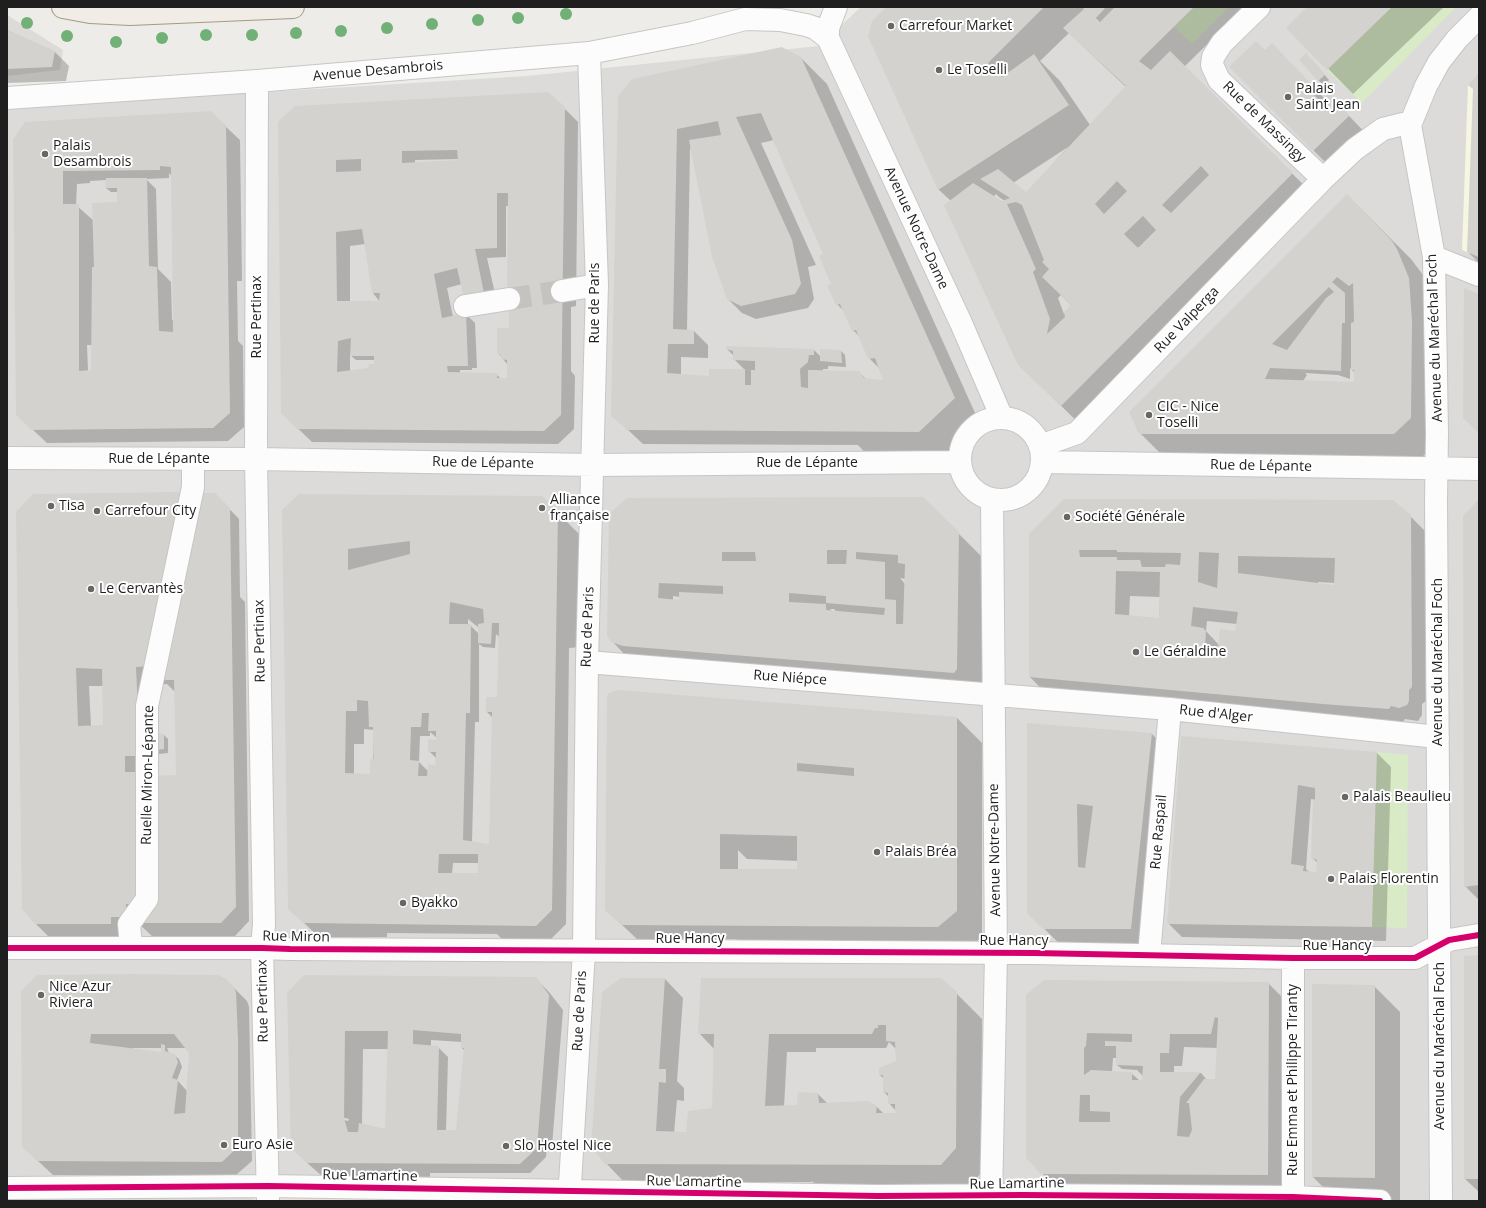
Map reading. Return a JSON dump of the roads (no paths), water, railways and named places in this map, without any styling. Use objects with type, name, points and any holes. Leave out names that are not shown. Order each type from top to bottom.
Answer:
[{"type":"main road","points":[[63,7],[90,12],[130,14],[293,7]]},
{"type":"street","name":"Avenue Desambrois","points":[[7,98],[257,81],[589,53],[692,33],[745,19],[782,7]]},
{"type":"street","points":[[828,38],[828,28],[836,7]]},
{"type":"street","name":"Rue de Massingy","points":[[1259,7],[1222,43],[1213,57],[1212,65],[1219,80],[1323,179]]},
{"type":"street","points":[[1323,179],[1355,149],[1383,129],[1403,124],[1410,125],[1426,86],[1439,62],[1457,39],[1479,17]]},
{"type":"street","name":"Avenue Desambrois","points":[[745,19],[780,20],[806,24],[815,28],[828,38]]},
{"type":"street","name":"Avenue Notre-Dame","points":[[828,38],[961,323],[1002,418]]},
{"type":"street","name":"Rue de Paris","points":[[569,1197],[584,951],[587,662],[593,465],[596,285],[589,53]]},
{"type":"street","name":"Rue Pertinax","points":[[257,81],[256,459],[264,924],[262,948],[268,1194]]},
{"type":"street","name":"Avenue du Maréchal Foch","points":[[1410,125],[1434,257],[1437,469],[1441,1201]]},
{"type":"street","name":"Rue Valperga","points":[[1041,454],[1077,433],[1323,179]]},
{"type":"street","points":[[1434,257],[1479,275]]},
{"type":"street","points":[[562,291],[596,285]]},
{"type":"street","points":[[465,306],[509,299]]},
{"type":"street","points":[[1002,418],[1014,420],[1025,426],[1034,435],[1041,454],[1039,476],[1031,488],[1020,496],[1006,500],[992,500],[979,495],[969,486],[963,475],[960,462],[961,448],[967,436],[976,426],[988,420],[1002,418]]},
{"type":"street","name":"Rue de Lépante","points":[[1041,454],[1437,469],[1479,469]]},
{"type":"street","name":"Rue de Lépante","points":[[7,458],[256,459],[593,465],[960,462]]},
{"type":"street","name":"Ruelle Miron-Lépante","points":[[131,947],[129,924],[147,899],[147,706],[192,487],[193,459]]},
{"type":"street","name":"Avenue Notre-Dame","points":[[991,1198],[996,953],[992,500]]},
{"type":"street","name":"Rue Niépce","points":[[587,662],[994,694]]},
{"type":"street","name":"Rue d'Alger","points":[[994,694],[1170,709],[1438,737]]},
{"type":"street","name":"Rue Raspail","points":[[1149,955],[1170,709]]},
{"type":"street","name":"Rue Hancy","points":[[584,951],[996,953],[1293,958],[1415,958],[1449,940],[1479,935]]},
{"type":"street","name":"Rue Miron","points":[[7,948],[131,947],[584,951]]},
{"type":"street","name":"Rue Emma et Philippe Tiranty","points":[[1293,958],[1293,1199]]},
{"type":"street","name":"Rue Lamartine","points":[[7,1188],[268,1194],[569,1197],[878,1196],[1380,1201]]},
{"type":"tunnel","points":[[509,299],[562,291]]},
{"type":"place","name":"Carrefour Market","points":[[891,26]]},
{"type":"place","name":"Le Toselli","points":[[939,70]]},
{"type":"place","name":"Palais Saint Jean","points":[[1288,97]]},
{"type":"place","name":"Palais Desambrois","points":[[45,154]]},
{"type":"place","name":"CIC - Nice Toselli","points":[[1149,415]]},
{"type":"place","name":"Tisa","points":[[51,506]]},
{"type":"place","name":"Alliance française","points":[[542,508]]},
{"type":"place","name":"Carrefour City","points":[[97,511]]},
{"type":"place","name":"Société Générale","points":[[1067,517]]},
{"type":"place","name":"Le Cervantès","points":[[91,589]]},
{"type":"place","name":"Le Géraldine","points":[[1136,652]]},
{"type":"place","name":"Palais Beaulieu","points":[[1345,797]]},
{"type":"place","name":"Palais Bréa","points":[[877,852]]},
{"type":"place","name":"Palais Florentin","points":[[1331,879]]},
{"type":"place","name":"Byakko","points":[[403,903]]},
{"type":"place","name":"Nice Azur Riviera","points":[[41,995]]},
{"type":"place","name":"Euro Asie","points":[[224,1145]]},
{"type":"place","name":"Slo Hostel Nice","points":[[506,1146]]}]
